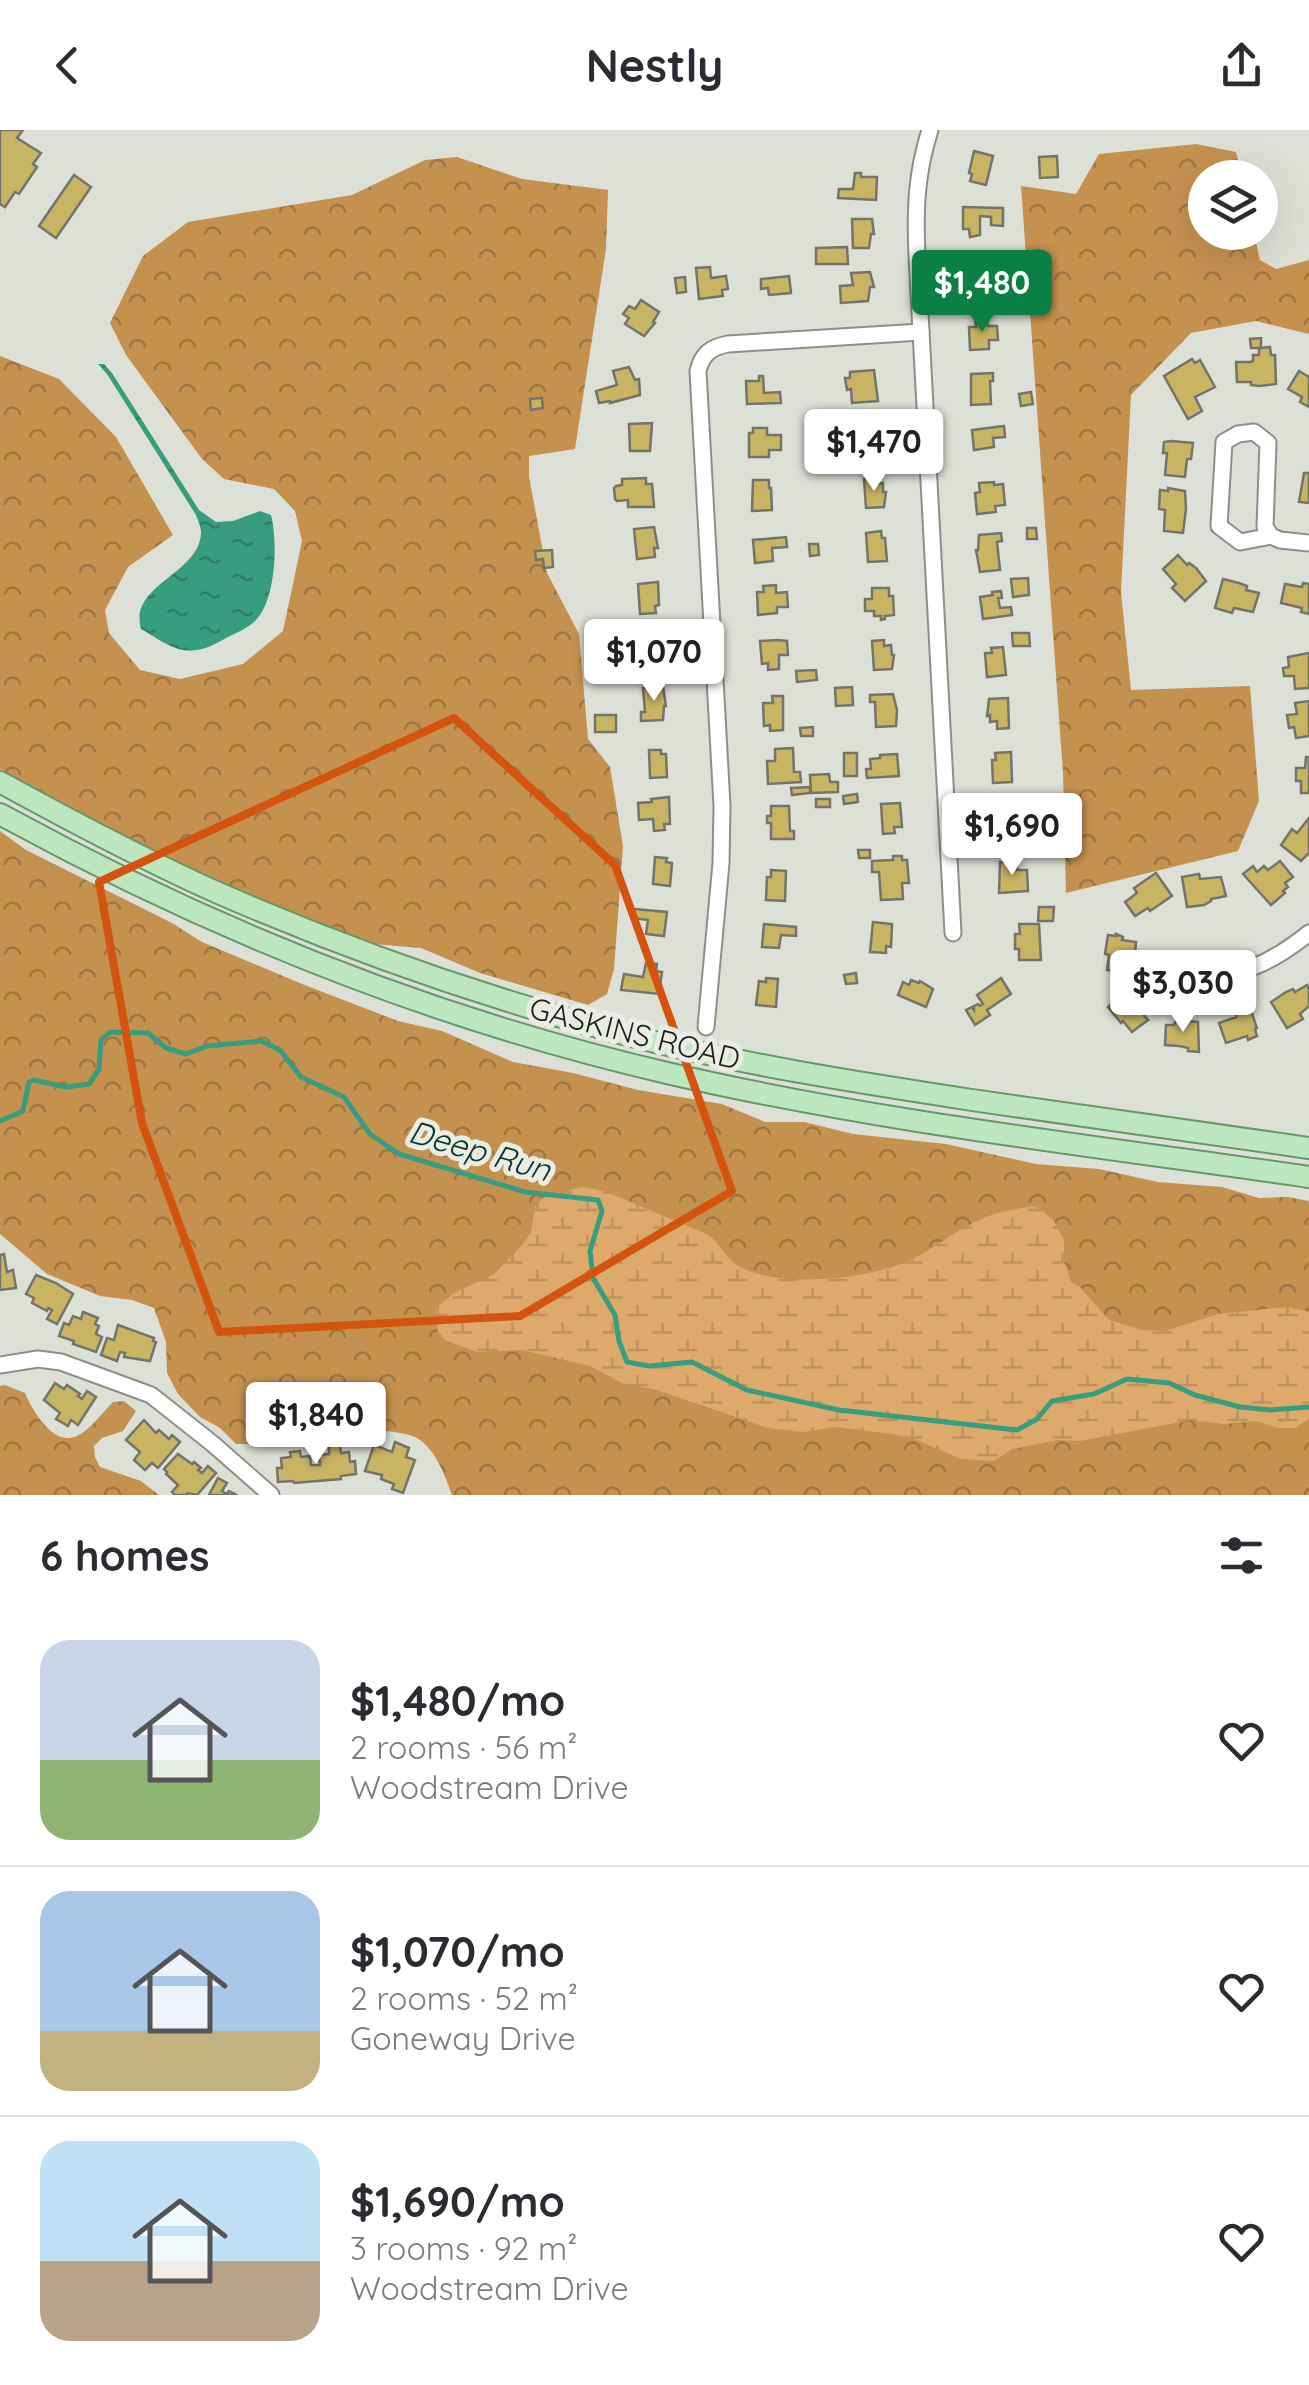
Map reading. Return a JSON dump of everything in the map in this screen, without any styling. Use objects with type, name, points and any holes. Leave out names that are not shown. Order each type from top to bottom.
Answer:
[{"type":"main road","name":"GASKINS ROAD","points":[[0,782],[139,855],[306,930],[506,1000],[624,1034],[847,1081],[1309,1148]]},
{"type":"main road","name":"GASKINS ROAD","points":[[0,814],[141,887],[301,957],[413,998],[586,1052],[780,1097],[878,1114],[1309,1177]]},
{"type":"street","points":[[930,130],[920,160],[915,210],[953,933]]},
{"type":"street","points":[[706,1027],[722,863],[722,806],[700,361],[716,346],[728,344],[921,332]]},
{"type":"street","points":[[1271,536],[1240,542],[1220,526],[1224,442],[1238,434],[1254,432],[1268,443],[1265,527],[1280,540],[1309,543]]},
{"type":"street","points":[[1195,971],[1233,974],[1253,968],[1275,958],[1309,933]]},
{"type":"street","points":[[0,1365],[38,1358],[61,1362],[151,1395],[271,1495]]},
{"type":"highlighted area","points":[[454,718],[615,865],[732,1191],[520,1316],[219,1332],[142,1123],[99,882]]},
{"type":"green space","points":[[1196,144],[1236,152],[1238,160],[1188,160],[1188,250],[1258,250],[1260,260],[1276,269],[1309,260],[1309,334],[1256,321],[1191,333],[1131,395],[1121,592],[1131,690],[1250,686],[1259,801],[1238,851],[1066,893],[1063,773],[1021,186],[1076,194],[1099,154]]},
{"type":"green space","points":[[457,157],[522,179],[608,190],[606,249],[575,449],[529,456],[529,477],[547,573],[579,634],[588,739],[610,767],[623,846],[614,969],[607,994],[588,1005],[480,973],[421,948],[373,944],[258,899],[141,846],[0,769],[0,356],[59,379],[116,437],[173,535],[128,567],[105,610],[109,633],[140,670],[180,679],[243,664],[283,631],[302,541],[295,511],[274,489],[224,479],[202,459],[126,355],[110,323],[143,256],[188,222],[352,195],[425,160]]},
{"type":"green space","points":[[0,831],[26,850],[202,942],[398,1021],[442,1031],[513,1062],[722,1104],[765,1122],[804,1122],[853,1134],[946,1144],[1036,1164],[1222,1187],[1259,1198],[1309,1201],[1309,1495],[452,1495],[428,1448],[406,1434],[323,1429],[236,1444],[220,1428],[200,1417],[178,1394],[167,1373],[166,1342],[154,1308],[132,1300],[100,1296],[47,1274],[0,1234]]},
{"type":"green space","points":[[581,1187],[604,1191],[707,1234],[739,1266],[756,1273],[798,1279],[844,1277],[887,1269],[984,1218],[1037,1206],[1054,1221],[1064,1240],[1064,1261],[1071,1282],[1109,1320],[1142,1330],[1165,1331],[1218,1314],[1288,1307],[1309,1312],[1309,1419],[1295,1428],[1278,1428],[1256,1421],[1224,1424],[1191,1420],[1012,1449],[994,1461],[961,1459],[893,1434],[836,1427],[803,1432],[768,1428],[657,1390],[622,1383],[590,1366],[522,1350],[477,1352],[445,1340],[438,1331],[435,1309],[454,1293],[494,1274],[524,1243],[531,1232],[535,1207],[543,1198]]},
{"type":"green space","points":[[0,1386],[25,1393],[45,1425],[68,1438],[87,1429],[113,1402],[124,1401],[136,1411],[123,1431],[102,1438],[94,1446],[95,1457],[100,1467],[141,1481],[159,1495],[0,1495]]},
{"type":"water","points":[[98,364],[104,364],[112,373],[199,510],[216,522],[233,521],[260,511],[271,515],[274,571],[262,612],[249,626],[206,648],[178,649],[141,629],[140,614],[145,601],[190,558],[201,531],[196,515]]},
{"type":"building","points":[[0,130],[23,130],[17,138],[41,153],[33,164],[37,167],[19,194],[15,192],[5,207],[0,204]]},
{"type":"building","points":[[974,151],[993,156],[986,185],[970,181]]},
{"type":"building","points":[[1057,156],[1058,177],[1040,178],[1039,157]]},
{"type":"building","points":[[855,173],[877,177],[876,200],[838,198],[839,189],[853,189]]},
{"type":"building","points":[[74,175],[91,187],[56,238],[39,226]]},
{"type":"building","points":[[963,207],[1003,208],[1003,226],[991,225],[991,217],[980,216],[980,235],[970,237],[969,229],[963,229]]},
{"type":"building","points":[[852,219],[872,219],[874,234],[869,248],[853,248]]},
{"type":"building","points":[[847,247],[848,264],[816,264],[816,248]]},
{"type":"building","points":[[710,267],[711,278],[726,276],[728,289],[722,290],[723,296],[699,299],[696,268]]},
{"type":"building","points":[[981,270],[982,284],[982,276],[993,275],[994,292],[964,293],[963,271]]},
{"type":"building","points":[[870,272],[874,287],[870,287],[868,301],[841,303],[840,286],[853,285],[851,273]]},
{"type":"building","points":[[789,276],[791,293],[769,295],[768,288],[761,289],[761,279]]},
{"type":"building","points":[[685,277],[686,292],[677,293],[675,278]]},
{"type":"building","points":[[641,300],[659,312],[644,336],[625,324],[629,318],[623,314],[629,306],[635,309]]},
{"type":"building","points":[[975,320],[987,320],[988,326],[997,326],[998,340],[989,340],[989,349],[970,350],[969,327],[976,327]]},
{"type":"building","points":[[1261,338],[1261,348],[1270,347],[1271,355],[1275,355],[1276,384],[1237,382],[1236,362],[1253,361],[1259,348],[1251,348],[1250,339]]},
{"type":"building","points":[[1192,359],[1195,363],[1200,360],[1215,387],[1195,397],[1202,411],[1188,419],[1164,376]]},
{"type":"building","points":[[629,367],[635,380],[639,379],[640,395],[599,403],[596,391],[617,385],[613,371]]},
{"type":"building","points":[[874,370],[878,401],[852,403],[845,378],[850,378],[850,372]]},
{"type":"building","points":[[1299,371],[1309,377],[1309,407],[1300,402],[1302,397],[1288,389]]},
{"type":"building","points":[[993,373],[991,404],[971,405],[971,374]]},
{"type":"building","points":[[759,376],[763,376],[764,393],[780,392],[781,403],[747,404],[746,381],[759,381]]},
{"type":"building","points":[[1031,392],[1033,404],[1021,406],[1019,394]]},
{"type":"building","points":[[542,398],[543,408],[531,410],[530,399]]},
{"type":"building","points":[[652,423],[650,451],[630,451],[629,424]]},
{"type":"building","points":[[882,423],[884,446],[869,446],[869,450],[860,451],[859,442],[851,442],[850,425]]},
{"type":"building","points":[[1004,426],[1005,437],[993,438],[994,447],[974,450],[972,430]]},
{"type":"building","points":[[753,428],[767,428],[767,435],[781,435],[781,450],[769,450],[769,457],[749,457],[749,433],[753,433]]},
{"type":"building","points":[[1164,442],[1193,443],[1185,477],[1165,475]]},
{"type":"building","points":[[1304,473],[1309,473],[1309,503],[1299,502]]},
{"type":"building","points":[[646,478],[646,484],[652,484],[654,507],[628,507],[628,500],[615,499],[614,488],[622,485],[622,479]]},
{"type":"building","points":[[864,479],[883,483],[884,507],[866,508]]},
{"type":"building","points":[[753,480],[769,480],[772,510],[752,511]]},
{"type":"building","points":[[979,483],[1003,484],[1005,505],[995,506],[996,512],[977,514],[975,493],[980,492]]},
{"type":"building","points":[[1160,490],[1185,491],[1183,533],[1164,531],[1165,510],[1159,509]]},
{"type":"building","points":[[654,527],[658,548],[654,548],[655,557],[637,559],[634,529]]},
{"type":"building","points":[[1027,528],[1036,528],[1037,539],[1027,539]]},
{"type":"building","points":[[881,531],[887,561],[868,562],[866,533]]},
{"type":"building","points":[[1001,533],[1002,541],[997,542],[1000,570],[980,572],[976,550],[979,535]]},
{"type":"building","points":[[786,537],[787,547],[772,548],[773,561],[755,563],[753,540]]},
{"type":"building","points":[[809,544],[818,544],[819,555],[810,556]]},
{"type":"building","points":[[552,550],[553,567],[544,568],[543,559],[536,560],[535,551]]},
{"type":"building","points":[[1178,555],[1206,581],[1185,601],[1172,588],[1176,584],[1163,569]]},
{"type":"building","points":[[1028,578],[1029,595],[1013,597],[1011,579]]},
{"type":"building","points":[[1223,579],[1259,593],[1253,612],[1234,608],[1232,613],[1215,608]]},
{"type":"building","points":[[658,582],[656,613],[640,614],[638,584]]},
{"type":"building","points":[[1303,583],[1309,584],[1309,614],[1301,612],[1302,608],[1281,603],[1285,584],[1302,587]]},
{"type":"building","points":[[776,585],[776,593],[787,592],[788,607],[758,615],[757,592],[764,592],[763,586]]},
{"type":"building","points":[[872,588],[889,588],[894,615],[881,620],[881,616],[874,616],[874,611],[865,611],[865,599],[872,599]]},
{"type":"building","points":[[1001,591],[1000,608],[1011,607],[1012,615],[983,619],[980,597]]},
{"type":"building","points":[[1012,633],[1029,633],[1030,646],[1013,646]]},
{"type":"building","points":[[644,638],[664,643],[665,663],[633,664],[633,656],[645,655]]},
{"type":"building","points":[[884,640],[884,646],[891,645],[894,655],[892,669],[874,670],[872,641]]},
{"type":"building","points":[[760,641],[787,641],[788,655],[779,655],[779,669],[768,670],[768,663],[762,664]]},
{"type":"building","points":[[1003,647],[1006,675],[987,677],[985,653]]},
{"type":"building","points":[[1309,653],[1309,688],[1295,689],[1294,676],[1284,676],[1283,668],[1289,667],[1288,657]]},
{"type":"building","points":[[604,664],[614,664],[614,676],[604,676]]},
{"type":"building","points":[[816,670],[817,680],[797,682],[796,671]]},
{"type":"building","points":[[663,687],[663,720],[641,721],[641,712],[645,712],[643,688]]},
{"type":"building","points":[[852,687],[853,705],[836,706],[835,688]]},
{"type":"building","points":[[893,694],[896,726],[876,727],[875,702],[870,702],[870,695]]},
{"type":"building","points":[[772,696],[783,696],[783,730],[770,731],[770,725],[764,726],[763,703],[773,703]]},
{"type":"building","points":[[1008,698],[1009,728],[997,729],[997,721],[990,722],[990,715],[987,716],[989,699]]},
{"type":"building","points":[[1309,701],[1309,736],[1296,738],[1287,715],[1297,714],[1295,703]]},
{"type":"building","points":[[595,715],[616,715],[616,732],[595,732]]},
{"type":"building","points":[[813,727],[813,736],[801,736],[800,728]]},
{"type":"building","points":[[793,748],[794,772],[800,772],[801,782],[768,784],[767,761],[775,761],[775,749]]},
{"type":"building","points":[[649,750],[666,754],[667,777],[650,778]]},
{"type":"building","points":[[1011,752],[1012,782],[993,783],[995,753]]},
{"type":"building","points":[[844,753],[857,753],[857,776],[844,776]]},
{"type":"building","points":[[897,754],[899,776],[867,778],[870,759]]},
{"type":"building","points":[[1306,757],[1309,793],[1301,793],[1296,768],[1305,768]]},
{"type":"building","points":[[829,774],[830,782],[838,782],[838,792],[811,793],[810,775]]},
{"type":"building","points":[[810,787],[810,793],[792,795],[791,788]]},
{"type":"building","points":[[857,794],[858,802],[844,804],[843,796]]},
{"type":"building","points":[[669,797],[670,824],[664,824],[665,830],[654,831],[653,819],[639,820],[638,803]]},
{"type":"building","points":[[816,799],[830,799],[830,807],[816,807]]},
{"type":"building","points":[[900,803],[902,827],[894,827],[895,833],[883,834],[881,804]]},
{"type":"building","points":[[771,806],[789,806],[794,839],[771,839],[767,816],[771,816]]},
{"type":"building","points":[[1012,811],[1013,840],[1003,840],[1002,833],[994,833],[993,812]]},
{"type":"building","points":[[1309,818],[1309,853],[1301,861],[1281,845],[1292,829],[1297,833]]},
{"type":"building","points":[[858,850],[870,850],[870,858],[859,858]]},
{"type":"building","points":[[893,856],[907,860],[909,883],[902,883],[903,899],[881,900],[879,872],[872,872],[872,861],[893,860]]},
{"type":"building","points":[[655,857],[667,858],[666,862],[672,863],[670,886],[653,884]]},
{"type":"building","points":[[1280,861],[1293,877],[1285,883],[1285,893],[1271,905],[1243,874],[1253,866],[1257,872],[1264,866],[1268,870]]},
{"type":"building","points":[[1000,862],[1017,862],[1017,870],[1027,870],[1028,891],[999,893]]},
{"type":"building","points":[[771,870],[786,871],[785,901],[766,900]]},
{"type":"building","points":[[1156,873],[1172,896],[1135,916],[1125,902],[1137,893],[1134,888]]},
{"type":"building","points":[[1199,874],[1200,879],[1221,877],[1226,896],[1187,907],[1182,877]]},
{"type":"building","points":[[1039,907],[1054,907],[1053,921],[1038,921]]},
{"type":"building","points":[[634,909],[667,912],[664,936],[646,934],[648,920],[633,918]]},
{"type":"building","points":[[873,922],[892,924],[891,947],[886,946],[886,953],[870,952]]},
{"type":"building","points":[[764,924],[796,927],[796,936],[781,935],[779,948],[762,947]]},
{"type":"building","points":[[1019,924],[1039,924],[1041,960],[1019,960],[1015,934],[1020,934]]},
{"type":"building","points":[[1116,934],[1122,940],[1136,942],[1134,965],[1128,965],[1127,973],[1107,970],[1108,935]]},
{"type":"building","points":[[646,963],[657,964],[656,971],[662,972],[659,994],[621,990],[624,974],[643,977]]},
{"type":"building","points":[[856,973],[857,983],[846,984],[844,975]]},
{"type":"building","points":[[766,978],[778,979],[776,1007],[756,1005],[759,981],[766,982]]},
{"type":"building","points":[[1001,978],[1011,994],[987,1010],[990,1015],[975,1025],[966,1010],[983,1004],[977,995]]},
{"type":"building","points":[[911,980],[933,989],[926,1007],[898,995],[903,982],[909,985]]},
{"type":"building","points":[[1307,985],[1309,1006],[1300,1014],[1303,1019],[1287,1028],[1271,1002]]},
{"type":"building","points":[[1133,992],[1147,1009],[1143,1014],[1148,1020],[1132,1032],[1108,1007],[1117,998],[1122,1000]]},
{"type":"building","points":[[1250,1008],[1257,1036],[1226,1043],[1219,1023]]},
{"type":"building","points":[[1176,1020],[1198,1022],[1199,1052],[1165,1045],[1166,1025],[1174,1025]]},
{"type":"building","points":[[4,1254],[7,1272],[13,1270],[16,1288],[0,1290],[0,1255]]},
{"type":"building","points":[[36,1275],[73,1294],[57,1324],[47,1319],[52,1310],[32,1303],[34,1298],[26,1294]]},
{"type":"building","points":[[83,1312],[98,1318],[96,1334],[102,1337],[96,1352],[59,1336],[64,1323],[69,1325],[73,1316],[81,1319]]},
{"type":"building","points":[[118,1325],[154,1338],[150,1361],[124,1357],[125,1353],[120,1352],[117,1361],[101,1355],[107,1338],[114,1340]]},
{"type":"building","points":[[55,1383],[64,1389],[67,1385],[82,1399],[87,1391],[96,1397],[78,1425],[71,1420],[68,1426],[56,1419],[60,1413],[44,1400]]},
{"type":"building","points":[[144,1420],[156,1433],[159,1430],[180,1442],[158,1468],[152,1463],[145,1470],[134,1460],[140,1452],[126,1440]]},
{"type":"building","points":[[395,1442],[409,1448],[406,1457],[415,1460],[403,1493],[392,1489],[394,1484],[381,1479],[382,1475],[365,1471],[374,1445],[392,1452]]},
{"type":"building","points":[[340,1445],[341,1453],[349,1452],[350,1462],[355,1461],[356,1474],[341,1479],[278,1482],[281,1458],[291,1457],[290,1452],[300,1451],[301,1457],[310,1456],[311,1465],[320,1465],[319,1455],[329,1454],[329,1446]]},
{"type":"building","points":[[178,1454],[194,1462],[202,1473],[208,1466],[216,1473],[197,1495],[172,1492],[178,1485],[164,1469]]},
{"type":"building","points":[[218,1478],[227,1483],[222,1491],[237,1495],[209,1495]]},
{"type":"waterway","name":"Deep Run","points":[[0,1121],[23,1111],[29,1082],[66,1087],[89,1084],[99,1069],[101,1040],[110,1032],[148,1033],[166,1048],[186,1054],[207,1046],[261,1041],[280,1050],[301,1077],[344,1097],[370,1134],[399,1154],[525,1192],[598,1200],[602,1211],[590,1251],[593,1278],[615,1315],[627,1362],[649,1366],[692,1362],[747,1390],[839,1410],[1017,1430],[1037,1419],[1052,1401],[1094,1394],[1127,1379],[1169,1383],[1195,1395],[1240,1407],[1309,1407]]}]
